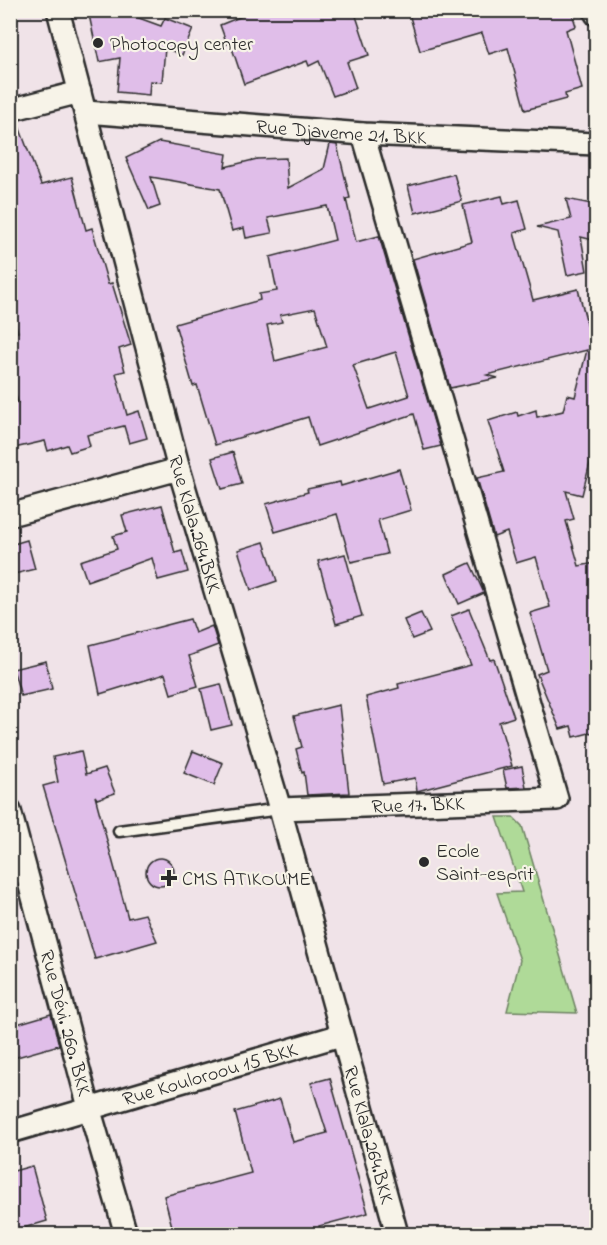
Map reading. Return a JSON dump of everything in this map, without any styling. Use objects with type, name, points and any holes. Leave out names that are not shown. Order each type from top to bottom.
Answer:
[{"type":"street","name":"Rue Klala.264.BKK","points":[[58,10],[179,469],[280,809],[341,1035]]},
{"type":"street","name":"Rue Djaveme 21. BKK","points":[[10,110],[83,102],[363,134],[597,144]]},
{"type":"street","name":"Rue 17. BKK","points":[[280,809],[557,799],[363,134]]},
{"type":"street","points":[[10,515],[179,469]]},
{"type":"street","name":"Rue Dévi. 260. BKK","points":[[10,811],[90,1111],[126,1234]]},
{"type":"street","name":"Rue Kouloroou 15 BKK","points":[[10,1132],[90,1111],[341,1035]]},
{"type":"street","name":"Rue Klala,264.BKK","points":[[341,1035],[397,1234]]},
{"type":"lane","points":[[119,831],[280,809]]},
{"type":"green space","points":[[497,817],[513,817],[522,826],[577,1013],[507,1011],[520,960],[497,893],[522,892]]},
{"type":"building","points":[[88,10],[117,10],[161,26],[165,18],[193,29],[182,55],[165,48],[162,82],[150,81],[149,95],[117,92],[120,58],[99,62]]},
{"type":"building","points":[[257,10],[354,10],[369,55],[347,62],[356,88],[333,96],[319,61],[309,66],[307,61],[244,84],[230,42],[227,44],[220,25]]},
{"type":"building","points":[[408,10],[571,10],[576,26],[566,30],[582,89],[565,94],[566,99],[525,110],[508,48],[489,54],[482,33],[420,51]]},
{"type":"building","points":[[17,121],[41,185],[72,177],[86,230],[92,228],[108,284],[112,283],[131,345],[119,349],[125,371],[116,373],[127,415],[139,411],[147,438],[129,443],[124,426],[87,435],[90,446],[70,452],[67,445],[48,451],[45,441],[10,449],[10,404],[18,402],[10,377],[10,334],[18,332],[10,304],[10,122]]},
{"type":"building","points":[[159,142],[227,154],[225,167],[257,159],[286,158],[288,188],[324,169],[330,144],[337,145],[350,198],[346,199],[356,242],[379,236],[441,446],[424,450],[414,414],[317,446],[308,417],[215,445],[197,385],[193,386],[175,324],[260,300],[259,294],[277,291],[270,257],[335,240],[327,206],[268,218],[272,233],[246,238],[244,228],[232,231],[220,189],[151,177],[160,206],[149,210],[126,158]],"holes":[[[315,308],[327,347],[275,361],[267,325],[282,322],[280,315]],[[396,352],[409,396],[369,409],[353,365]]]},
{"type":"building","points":[[454,174],[462,201],[415,213],[408,186]]},
{"type":"building","points":[[502,196],[504,204],[519,200],[527,229],[514,233],[533,300],[578,289],[591,339],[597,340],[597,435],[582,495],[566,491],[574,519],[566,521],[579,566],[596,563],[597,731],[574,737],[571,726],[560,729],[537,674],[547,670],[530,613],[550,607],[536,557],[516,563],[507,532],[494,537],[477,478],[504,472],[488,421],[517,412],[518,416],[536,410],[537,417],[563,411],[567,395],[575,397],[587,350],[487,375],[498,378],[450,388],[413,259],[472,242],[463,205]]},
{"type":"building","points":[[566,199],[597,205],[597,241],[581,237],[587,271],[567,275],[558,232],[537,227],[571,219]]},
{"type":"building","points":[[233,452],[242,484],[222,489],[212,458]]},
{"type":"building","points":[[399,469],[411,510],[378,520],[387,554],[351,562],[337,514],[275,532],[266,504],[308,492],[307,489],[340,482],[341,486]]},
{"type":"building","points":[[162,505],[175,553],[182,551],[188,572],[158,580],[152,558],[87,581],[80,561],[117,549],[113,536],[127,532],[122,515]]},
{"type":"building","points":[[27,540],[35,569],[10,575],[10,545]]},
{"type":"building","points":[[264,542],[277,581],[251,590],[238,550]]},
{"type":"building","points":[[345,554],[362,616],[336,624],[318,561]]},
{"type":"building","points":[[470,563],[484,593],[459,604],[446,574]]},
{"type":"building","points":[[469,609],[490,660],[494,659],[514,717],[499,722],[512,766],[417,791],[415,778],[383,784],[366,697],[399,688],[398,684],[471,665],[451,616]]},
{"type":"building","points":[[421,613],[430,632],[412,639],[404,620]]},
{"type":"building","points":[[190,619],[195,633],[212,626],[218,645],[189,656],[198,686],[171,694],[165,674],[100,694],[90,645]]},
{"type":"building","points":[[46,661],[52,689],[21,696],[13,669]]},
{"type":"building","points":[[221,684],[232,725],[211,730],[201,689]]},
{"type":"building","points":[[339,705],[349,793],[307,795],[304,772],[302,773],[296,749],[302,747],[294,716]]},
{"type":"building","points":[[81,751],[86,774],[105,768],[115,793],[97,799],[95,796],[128,918],[145,914],[157,941],[95,959],[43,786],[58,782],[53,757]]},
{"type":"building","points":[[193,751],[223,763],[214,785],[184,773]]},
{"type":"building","points":[[522,766],[526,787],[507,788],[503,770]]},
{"type":"building","points":[[160,858],[170,862],[174,872],[170,882],[160,886],[150,882],[146,872],[150,862]]},
{"type":"building","points":[[51,1014],[59,1045],[10,1059],[10,1026]]},
{"type":"building","points":[[330,1078],[368,1213],[319,1226],[320,1230],[304,1234],[174,1234],[164,1196],[251,1173],[235,1112],[280,1099],[293,1142],[327,1133],[311,1083]]},
{"type":"building","points":[[32,1166],[47,1221],[10,1232],[10,1172]]},
{"type":"place","name":"Photocopy center","points":[[98,43]]},
{"type":"place","name":"Ecole Saint-esprit","points":[[424,862]]},
{"type":"place","name":"CMS ATIKOUME","points":[[169,878]]}]
